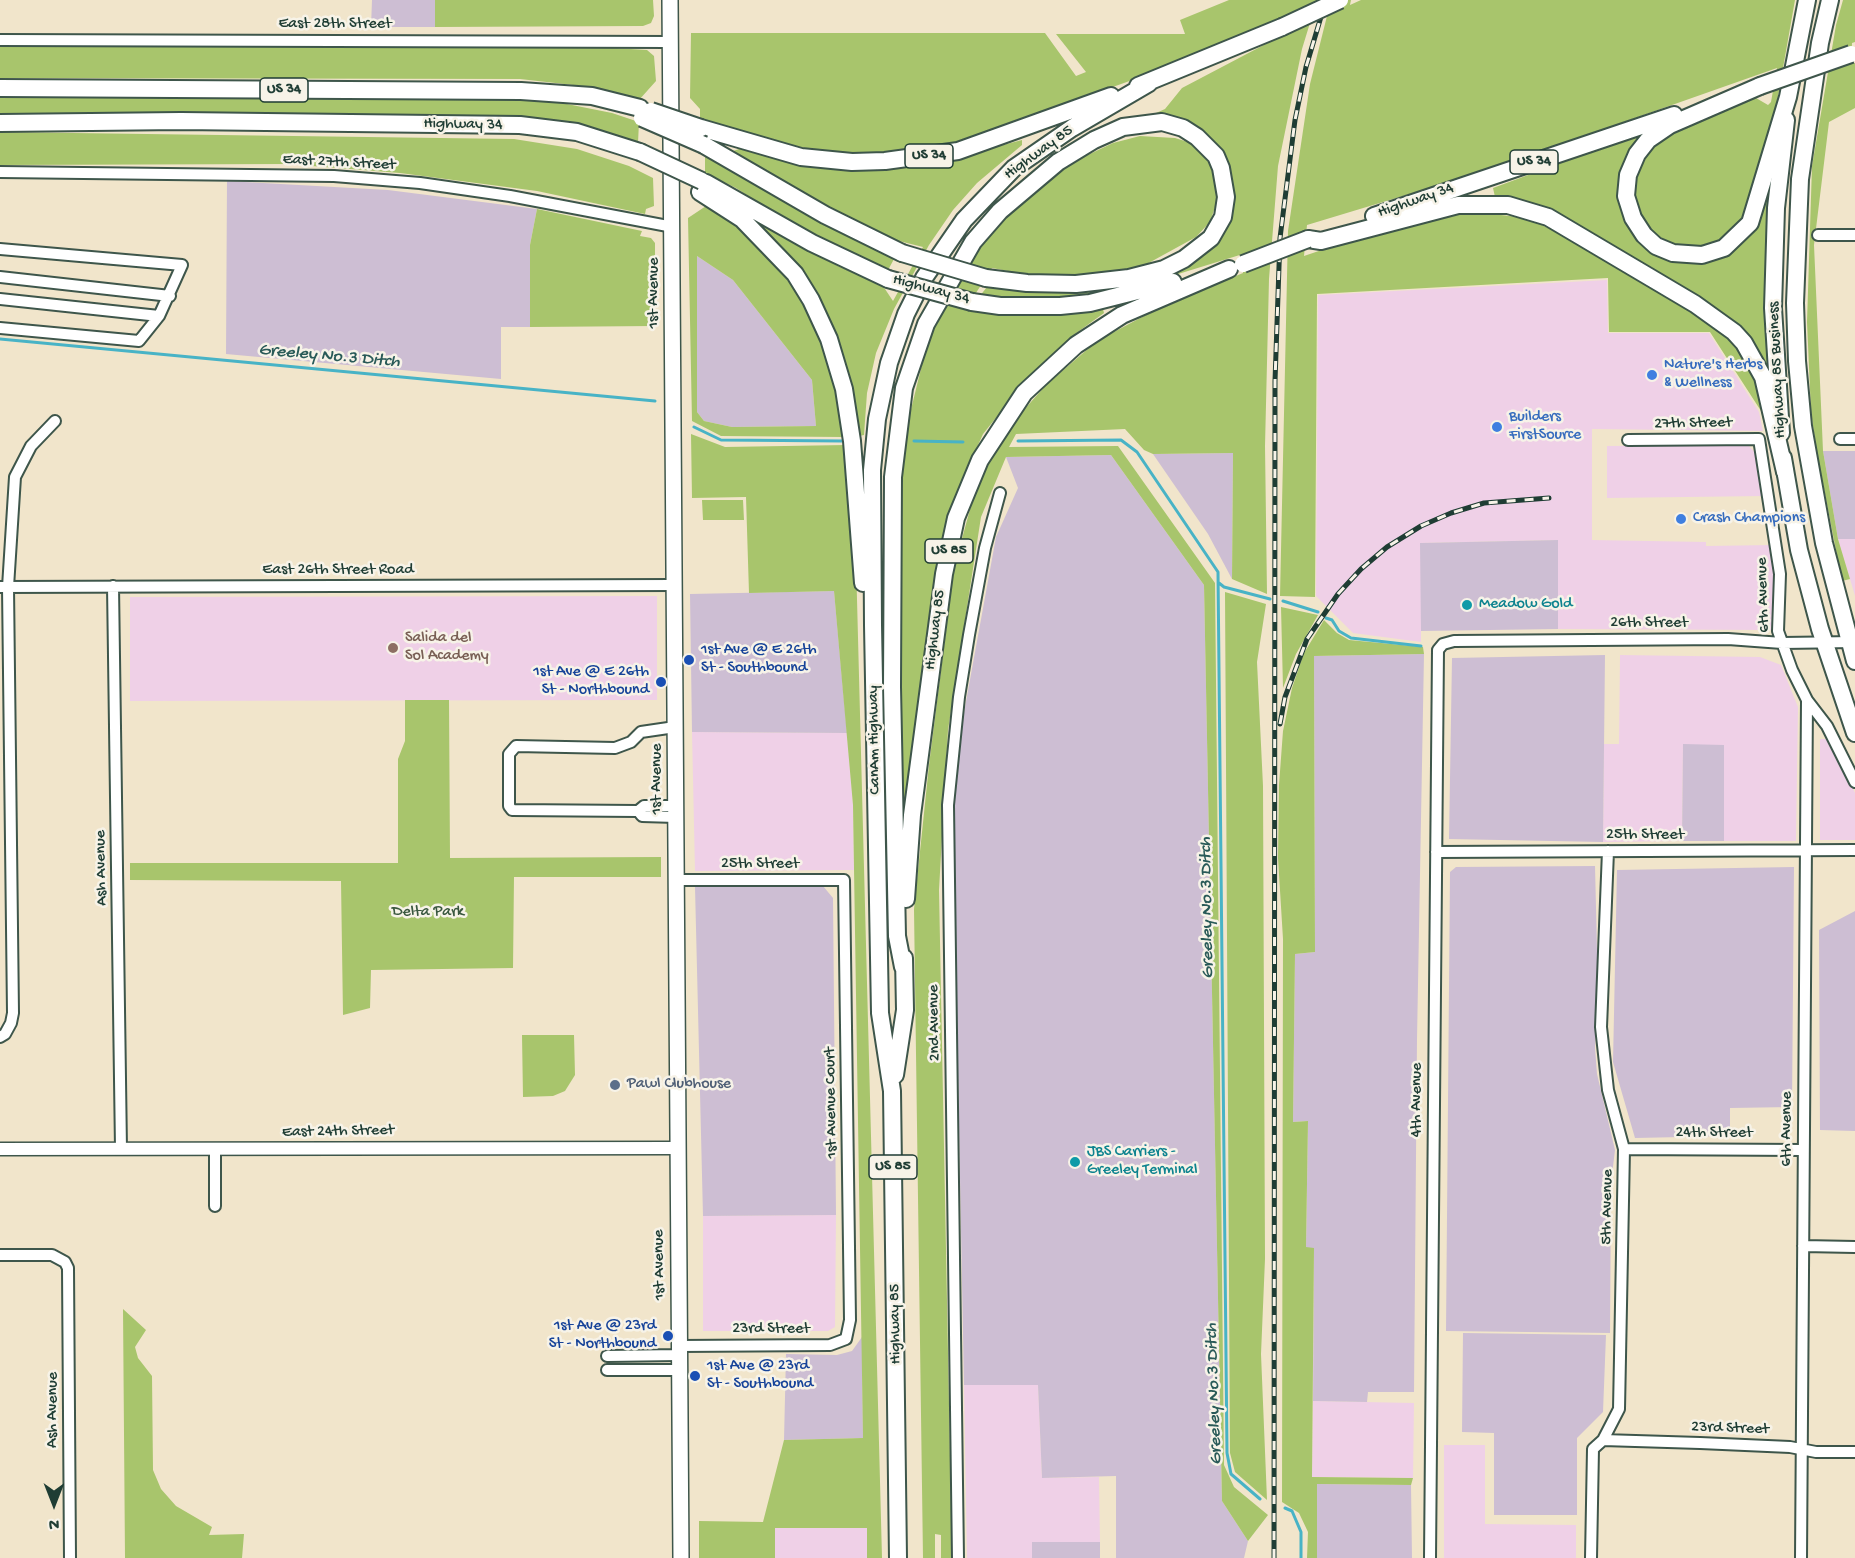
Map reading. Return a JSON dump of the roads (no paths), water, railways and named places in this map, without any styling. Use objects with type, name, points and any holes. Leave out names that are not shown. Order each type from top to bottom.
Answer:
[{"type":"main road","name":"1st Avenue","points":[[670,0],[675,585],[676,1148],[681,1558]]},
{"type":"main road","name":"Highway 34","points":[[0,88],[520,91],[567,94],[592,96],[641,113],[801,157],[852,162],[917,159],[958,151],[1005,136],[1149,82],[1282,27],[1340,0]]},
{"type":"main road","name":"Highway 85 Business","points":[[1807,0],[1788,97],[1776,208],[1773,308],[1785,472],[1799,550],[1823,642],[1855,733]]},
{"type":"main road","name":"Highway 85 Business","points":[[1830,0],[1808,113],[1800,179],[1796,314],[1803,426],[1824,543],[1852,642],[1855,662]]},
{"type":"main road","name":"Highway 34","points":[[0,123],[181,121],[500,125],[639,156],[667,172],[888,279],[972,302],[1029,307],[1090,303],[1137,293],[1198,273],[1236,267],[1308,239],[1853,54]]},
{"type":"main road","name":"Highway 85","points":[[873,624],[872,470],[877,419],[889,363],[915,296],[964,220],[1014,168],[1072,128],[1149,82]]},
{"type":"main road","points":[[1760,86],[1670,125],[1648,140],[1637,154],[1628,175],[1626,196],[1633,218],[1644,236],[1656,246],[1673,253],[1702,255],[1725,248],[1746,229],[1762,189],[1788,97]]},
{"type":"main road","points":[[641,113],[704,145],[825,215],[903,253],[986,278],[1028,283],[1076,284],[1129,278],[1185,260],[1211,238],[1222,217],[1226,197],[1221,168],[1216,156],[1197,137],[1184,128],[1162,122],[1124,127],[1094,140],[1058,162],[1000,211],[973,242],[926,324],[909,371],[899,413],[893,477],[892,687],[897,936],[903,967]]},
{"type":"main road","points":[[701,187],[742,219],[795,274],[812,300],[829,339],[844,389],[852,441],[862,581],[873,624]]},
{"type":"main road","points":[[1308,239],[1321,241],[1458,205],[1508,205],[1548,217],[1695,304],[1734,332],[1744,343],[1763,378],[1785,472]]},
{"type":"main road","name":"Highway 85","points":[[892,1091],[905,1010],[903,967],[912,815],[938,609],[956,518],[974,472],[994,435],[1024,393],[1076,345],[1122,315],[1236,267]]},
{"type":"main road","name":"CanAm Highway","points":[[873,624],[877,855]]},
{"type":"main road","name":"Highway 85","points":[[877,855],[880,1013],[892,1091],[898,1558]]},
{"type":"street","name":"East 28th Street","points":[[0,40],[670,42]]},
{"type":"street","name":"East 27th Street","points":[[0,172],[334,176],[420,183],[510,196],[673,226]]},
{"type":"street","points":[[1818,235],[1855,236]]},
{"type":"street","points":[[0,249],[182,265],[170,296],[159,316],[139,341],[0,328]]},
{"type":"street","points":[[0,277],[170,296]]},
{"type":"street","points":[[0,299],[159,316]]},
{"type":"street","points":[[0,1037],[5,1034],[11,1023],[12,1012],[4,586],[15,477],[31,446],[55,421]]},
{"type":"street","name":"27th Street","points":[[1628,440],[1759,439]]},
{"type":"street","name":"6th Avenue","points":[[1759,439],[1778,549],[1780,574],[1778,631],[1807,700],[1801,1558]]},
{"type":"street","points":[[1840,439],[1855,440]]},
{"type":"street","name":"2nd Avenue","points":[[958,1558],[948,805],[958,705],[985,548],[1000,493]]},
{"type":"street","name":"East 26th Street Road","points":[[4,586],[675,585]]},
{"type":"street","name":"Ash Avenue","points":[[113,586],[121,1149]]},
{"type":"street","name":"26th Street","points":[[1443,644],[1454,641],[1682,639],[1782,643],[1852,642]]},
{"type":"street","name":"4th Avenue","points":[[1430,1558],[1437,662],[1438,650],[1443,644]]},
{"type":"street","points":[[1807,700],[1823,720],[1855,782]]},
{"type":"street","points":[[675,727],[641,732],[631,742],[615,748],[516,746],[509,754],[509,806],[512,810],[638,811],[642,816],[676,812]]},
{"type":"street","name":"25th Street","points":[[1436,852],[1855,850]]},
{"type":"street","name":"5th Avenue","points":[[1591,1558],[1593,1449],[1604,1440],[1618,1409],[1624,1149],[1608,1090],[1601,1047],[1608,851]]},
{"type":"street","name":"25th Street","points":[[676,880],[844,880]]},
{"type":"street","name":"1st Avenue Court","points":[[844,880],[850,1325]]},
{"type":"street","name":"East 24th Street","points":[[0,1149],[676,1148]]},
{"type":"street","points":[[214,1149],[215,1206]]},
{"type":"street","name":"24th Street","points":[[1624,1149],[1803,1150]]},
{"type":"street","points":[[1803,1246],[1855,1247]]},
{"type":"street","name":"Ash Avenue","points":[[0,1255],[52,1255],[65,1262],[68,1268],[70,1558]]},
{"type":"street","name":"23rd Street","points":[[679,1357],[830,1345],[846,1339],[850,1325]]},
{"type":"street","points":[[607,1356],[679,1357]]},
{"type":"street","points":[[607,1370],[679,1357]]},
{"type":"street","name":"23rd Street","points":[[1604,1440],[1855,1452]]},
{"type":"waterway","name":"Greeley No.3 Ditch","points":[[0,339],[655,401]]},
{"type":"waterway","name":"Greeley No.3 Ditch","points":[[694,427],[721,440],[843,441]]},
{"type":"waterway","name":"Greeley No.3 Ditch","points":[[1018,441],[1121,440],[1137,452],[1218,572],[1227,1453],[1231,1474],[1260,1499]]},
{"type":"waterway","name":"Greeley No.3 Ditch","points":[[914,441],[963,442]]},
{"type":"waterway","points":[[1219,583],[1224,587],[1270,599]]},
{"type":"waterway","points":[[1283,601],[1318,612]]},
{"type":"waterway","points":[[1326,618],[1332,620],[1339,631],[1351,638],[1421,646]]},
{"type":"waterway","points":[[1285,1508],[1292,1511],[1301,1532],[1301,1558]]},
{"type":"railway","points":[[1274,1558],[1275,381],[1280,238],[1295,120],[1306,67],[1326,0]]},
{"type":"railway","points":[[1280,724],[1285,697],[1307,639],[1338,594],[1361,569],[1387,547],[1421,526],[1451,513],[1484,503],[1549,498]]},
{"type":"place","name":"Nature's Herbs & Wellness","points":[[1652,375]]},
{"type":"place","name":"Builders FirstSource","points":[[1497,427]]},
{"type":"place","name":"Crash Champions","points":[[1681,519]]},
{"type":"place","name":"Meadow Gold","points":[[1467,605]]},
{"type":"place","name":"Salida del Sol Academy","points":[[393,648]]},
{"type":"place","name":"1st Ave @ E 26th St - Southbound","points":[[689,660]]},
{"type":"place","name":"1st Ave @ E 26th St - Northbound","points":[[661,682]]},
{"type":"place","name":"Pawl Clubhouse","points":[[615,1085]]},
{"type":"place","name":"JBS Carriers - Greeley Terminal","points":[[1075,1162]]},
{"type":"place","name":"1st Ave @ 23rd St - Northbound","points":[[668,1336]]},
{"type":"place","name":"1st Ave @ 23rd St - Southbound","points":[[695,1376]]},
{"type":"park label","name":"Delta Park","points":[[428,913]]}]
